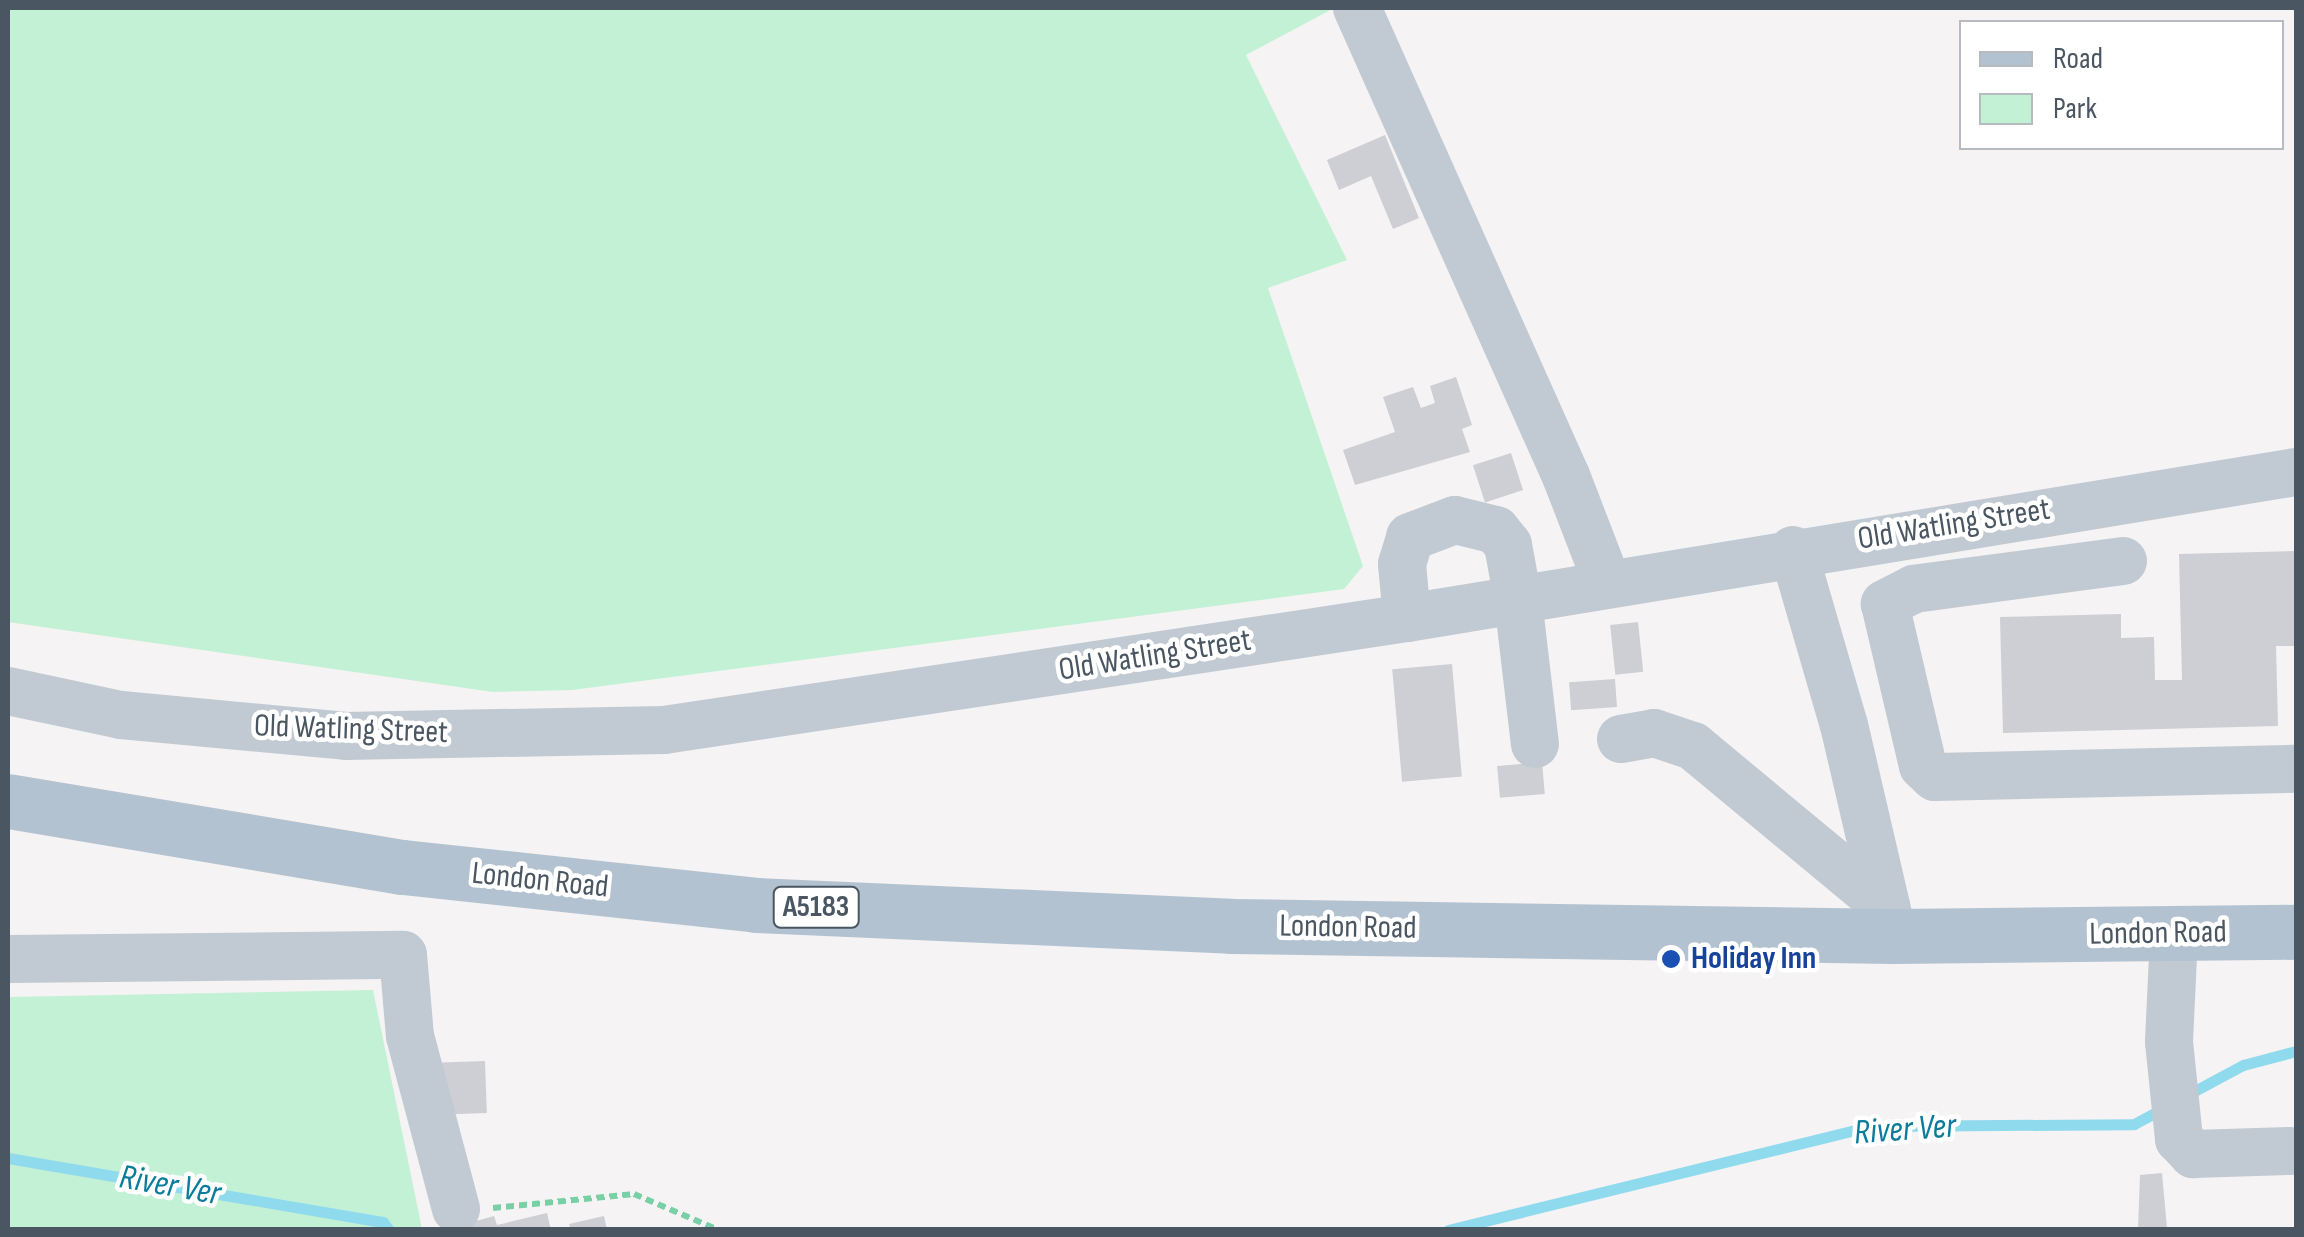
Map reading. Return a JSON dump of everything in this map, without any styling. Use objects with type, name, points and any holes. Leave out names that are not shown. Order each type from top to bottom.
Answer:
[{"type":"main road","name":"London Road","points":[[8,801],[402,866],[756,905],[1231,926],[1889,921],[2174,935],[2296,932]]},
{"type":"street","points":[[1357,8],[1566,476],[1606,582]]},
{"type":"street","name":"Old Watling Street","points":[[8,691],[121,715],[346,736],[664,730],[1407,618],[1793,550],[2296,472]]},
{"type":"street","points":[[1407,618],[1404,548],[1438,522],[1470,519],[1496,530],[1508,546],[1518,600],[1535,744]]},
{"type":"street","points":[[1793,550],[1844,725],[1889,921]]},
{"type":"street","points":[[2122,561],[1914,589],[1885,604],[1923,766],[1935,777],[2296,769]]},
{"type":"street","points":[[1621,739],[1654,733],[1692,746],[1889,921]]},
{"type":"street","points":[[2174,935],[2169,1042],[2176,1108],[2193,1154],[2291,1151]]},
{"type":"street","points":[[8,959],[403,955],[410,1036],[456,1209]]},
{"type":"path","points":[[456,1209],[634,1194],[719,1230]]},
{"type":"green space","points":[[8,8],[1334,8],[1246,55],[1347,260],[1268,288],[1363,566],[1344,589],[572,690],[493,692],[8,622]]},
{"type":"green space","points":[[373,990],[422,1229],[8,1229],[8,997]]},
{"type":"building","points":[[1385,135],[1419,218],[1393,229],[1371,176],[1339,190],[1327,160]]},
{"type":"building","points":[[1456,377],[1472,425],[1462,429],[1470,452],[1355,485],[1343,450],[1395,432],[1383,397],[1413,387],[1421,408],[1435,403],[1430,386]]},
{"type":"building","points":[[1511,453],[1523,490],[1485,502],[1473,465]]},
{"type":"building","points":[[2296,551],[2296,646],[2276,646],[2278,726],[2003,733],[2000,617],[2121,614],[2121,638],[2154,637],[2155,680],[2182,680],[2179,554]]},
{"type":"building","points":[[1638,622],[1643,672],[1615,675],[1610,625]]},
{"type":"building","points":[[1452,664],[1462,777],[1402,782],[1392,669]]},
{"type":"building","points":[[1615,679],[1617,707],[1571,710],[1569,682]]},
{"type":"building","points":[[1542,762],[1545,794],[1500,798],[1497,766]]},
{"type":"building","points":[[485,1061],[487,1113],[444,1114],[442,1063]]},
{"type":"building","points":[[2162,1173],[2167,1228],[2138,1230],[2140,1175]]},
{"type":"building","points":[[547,1213],[551,1230],[444,1230],[494,1216],[497,1225]]},
{"type":"building","points":[[604,1216],[607,1230],[571,1230],[569,1224]]},
{"type":"waterway","name":"River Ver","points":[[2187,1095],[2243,1065],[2296,1051]]},
{"type":"waterway","name":"River Ver","points":[[1448,1230],[1871,1126],[2134,1124],[2162,1109]]},
{"type":"waterway","name":"River Ver","points":[[8,1158],[383,1222],[389,1230]]},
{"type":"place","name":"Holiday Inn","points":[[1671,959]]}]
